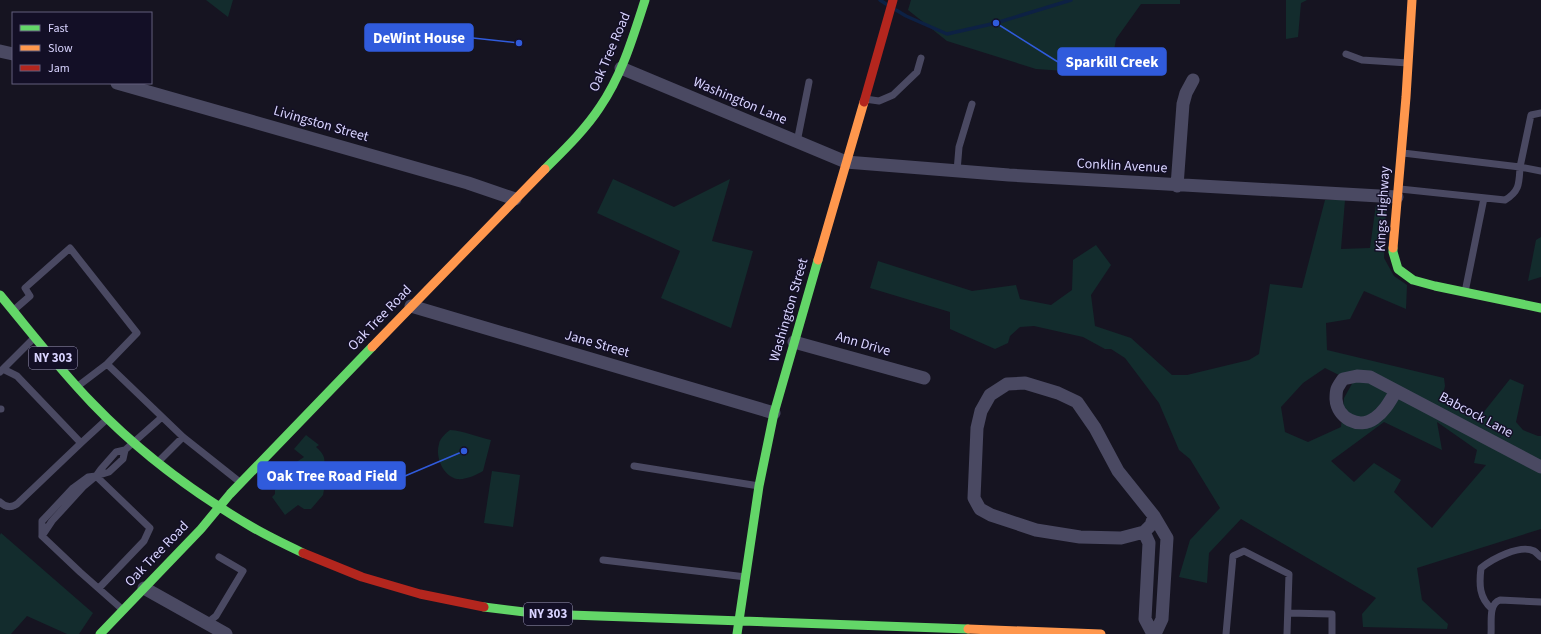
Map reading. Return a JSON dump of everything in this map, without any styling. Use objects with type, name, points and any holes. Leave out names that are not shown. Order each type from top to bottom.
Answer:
[{"type":"main road","name":"Oak Tree Road","points":[[100,634],[241,483],[411,306],[576,138],[602,105],[621,68],[637,27],[645,0]]},
{"type":"main road","name":"Washington Street","points":[[737,634],[759,486],[774,413],[893,0]]},
{"type":"main road","name":"Kings Highway","points":[[1412,0],[1393,252],[1398,269],[1413,280],[1541,308]]},
{"type":"main road","name":"NY 303","points":[[0,295],[77,387],[107,419],[158,463],[218,508],[262,534],[320,561],[378,583],[425,596],[480,607],[522,612],[1101,634]]},
{"type":"street","points":[[0,50],[12,54]]},
{"type":"street","name":"Washington Lane","points":[[621,68],[846,162]]},
{"type":"street","points":[[1177,186],[1183,104],[1186,93],[1193,80]]},
{"type":"street","name":"Livingston Street","points":[[121,84],[468,182],[515,199]]},
{"type":"street","name":"Conklin Avenue","points":[[846,162],[1177,186],[1397,193]]},
{"type":"street","name":"Jane Street","points":[[411,306],[774,413]]},
{"type":"street","name":"Ann Drive","points":[[794,342],[924,378]]},
{"type":"street","name":"Babcock Lane","points":[[1396,391],[1386,409],[1374,419],[1361,422],[1352,422],[1345,418],[1337,404],[1336,390],[1343,379],[1357,376],[1370,377],[1541,467]]},
{"type":"street","points":[[1154,516],[1151,525],[1144,532],[1121,538],[1072,536],[1036,530],[991,515],[980,509],[974,498],[977,428],[981,411],[990,395],[1007,384],[1025,383],[1058,393],[1076,402],[1095,428],[1118,471],[1154,516],[1167,538],[1162,619],[1154,634]]},
{"type":"street","points":[[1144,532],[1149,543],[1145,619],[1154,634]]},
{"type":"street","points":[[144,588],[204,629],[226,634]]},
{"type":"lane","points":[[1346,54],[1362,60],[1408,63]]},
{"type":"lane","points":[[865,99],[879,101],[893,96],[917,72],[921,58]]},
{"type":"lane","points":[[796,142],[809,82]]},
{"type":"lane","points":[[957,171],[959,147],[972,104]]},
{"type":"lane","points":[[1397,193],[1505,200],[1513,195],[1518,187],[1520,167],[1531,115],[1541,113]]},
{"type":"lane","points":[[1400,153],[1541,170]]},
{"type":"lane","points":[[1465,292],[1484,198]]},
{"type":"lane","points":[[13,310],[30,296],[25,288],[70,248],[137,333],[107,364],[77,387]]},
{"type":"lane","points":[[35,337],[1,371],[17,376],[82,442]]},
{"type":"lane","points":[[107,364],[183,437],[241,483]]},
{"type":"lane","points":[[123,610],[42,536],[42,521],[73,488],[88,477],[109,472],[123,459],[125,450],[162,417]]},
{"type":"lane","points":[[0,502],[5,506],[14,506],[17,504],[107,419]]},
{"type":"lane","points":[[158,463],[183,437]]},
{"type":"lane","points":[[634,466],[759,486]]},
{"type":"lane","points":[[96,476],[150,528],[144,541],[99,588]]},
{"type":"lane","points":[[1492,609],[1486,604],[1481,594],[1481,568],[1489,561],[1505,554],[1522,550],[1533,551],[1541,557]]},
{"type":"lane","points":[[1226,634],[1233,556],[1244,551],[1289,574],[1287,634]]},
{"type":"lane","points":[[204,629],[216,616],[243,571],[219,557]]},
{"type":"lane","points":[[603,560],[746,578]]},
{"type":"lane","points":[[1491,634],[1492,609],[1494,603],[1500,600],[1541,602]]},
{"type":"lane","points":[[1288,613],[1332,614],[1332,634]]},
{"type":"green space","points":[[206,0],[233,0],[228,17]]},
{"type":"green space","points":[[911,0],[1180,0],[1180,4],[1141,4],[1116,39],[1110,74],[1036,69],[947,41],[908,10]]},
{"type":"green space","points":[[1286,0],[1307,0],[1301,3],[1298,37],[1286,39]]},
{"type":"green space","points":[[613,179],[674,207],[730,179],[712,241],[753,251],[731,328],[661,298],[680,251],[597,213]]},
{"type":"green space","points":[[1325,200],[1345,200],[1341,249],[1370,248],[1376,204],[1386,208],[1384,258],[1394,276],[1407,285],[1406,309],[1364,291],[1350,319],[1326,323],[1327,350],[1444,378],[1445,386],[1441,402],[1479,418],[1510,379],[1524,385],[1516,422],[1523,430],[1541,436],[1541,529],[1417,568],[1422,600],[1448,624],[1447,629],[1363,627],[1362,614],[1376,598],[1241,519],[1209,553],[1207,583],[1179,577],[1190,540],[1220,508],[1190,459],[1179,450],[1159,403],[1125,358],[1111,349],[1105,349],[1083,337],[1034,326],[1020,327],[1010,336],[1008,343],[995,349],[950,329],[950,312],[870,288],[878,261],[972,291],[1016,285],[1020,299],[1051,305],[1072,290],[1073,260],[1096,245],[1111,265],[1091,295],[1095,326],[1131,338],[1172,375],[1187,375],[1249,360],[1259,354],[1270,284],[1302,288]],"holes":[[[1325,368],[1353,382],[1344,398],[1341,427],[1308,442],[1285,432],[1281,407],[1303,383]],[[1384,422],[1442,450],[1437,422],[1477,450],[1474,463],[1486,465],[1432,528],[1394,492],[1401,480],[1374,463],[1354,482],[1331,461]]]},
{"type":"green space","points":[[1541,237],[1541,277],[1528,281],[1536,240]]},
{"type":"green space","points":[[450,430],[491,440],[483,471],[471,477],[457,479],[452,477],[444,470],[439,460],[438,449],[441,440]]},
{"type":"green space","points":[[306,435],[319,445],[316,447],[324,457],[322,469],[313,470],[309,467],[306,474],[317,477],[325,484],[323,495],[311,509],[304,509],[298,505],[285,515],[272,497],[275,494],[275,490],[295,471],[295,463],[304,457],[294,449]]},
{"type":"green space","points":[[492,471],[520,475],[513,527],[484,523]]},
{"type":"green space","points":[[1,533],[93,613],[79,634],[67,634],[27,616],[11,634],[0,634]]},
{"type":"waterway","points":[[880,0],[886,4]]},
{"type":"waterway","points":[[896,10],[947,34],[996,23],[1071,0]]},
{"type":"traffic: fast","points":[[545,169],[581,132],[608,95],[621,69],[645,0]]},
{"type":"traffic: fast","points":[[1393,248],[1398,269],[1413,280],[1541,308]]},
{"type":"traffic: fast","points":[[737,634],[759,486],[774,413],[818,260]]},
{"type":"traffic: fast","points":[[0,295],[80,390],[110,421],[148,455],[188,486],[230,514],[303,553]]},
{"type":"traffic: fast","points":[[100,634],[201,529],[230,494],[372,347]]},
{"type":"traffic: fast","points":[[484,607],[541,614],[968,629]]},
{"type":"traffic: slow","points":[[1393,248],[1406,97],[1412,0]]},
{"type":"traffic: slow","points":[[818,260],[864,102]]},
{"type":"traffic: slow","points":[[372,347],[545,169]]},
{"type":"traffic: slow","points":[[968,629],[1101,634]]},
{"type":"traffic: jam","points":[[864,102],[893,0]]},
{"type":"traffic: jam","points":[[303,553],[362,577],[420,594],[484,607]]},
{"type":"place","name":"Sparkill Creek","points":[[996,23]]},
{"type":"place","name":"DeWint House","points":[[519,43]]},
{"type":"place","name":"Oak Tree Road Field","points":[[464,451]]}]
